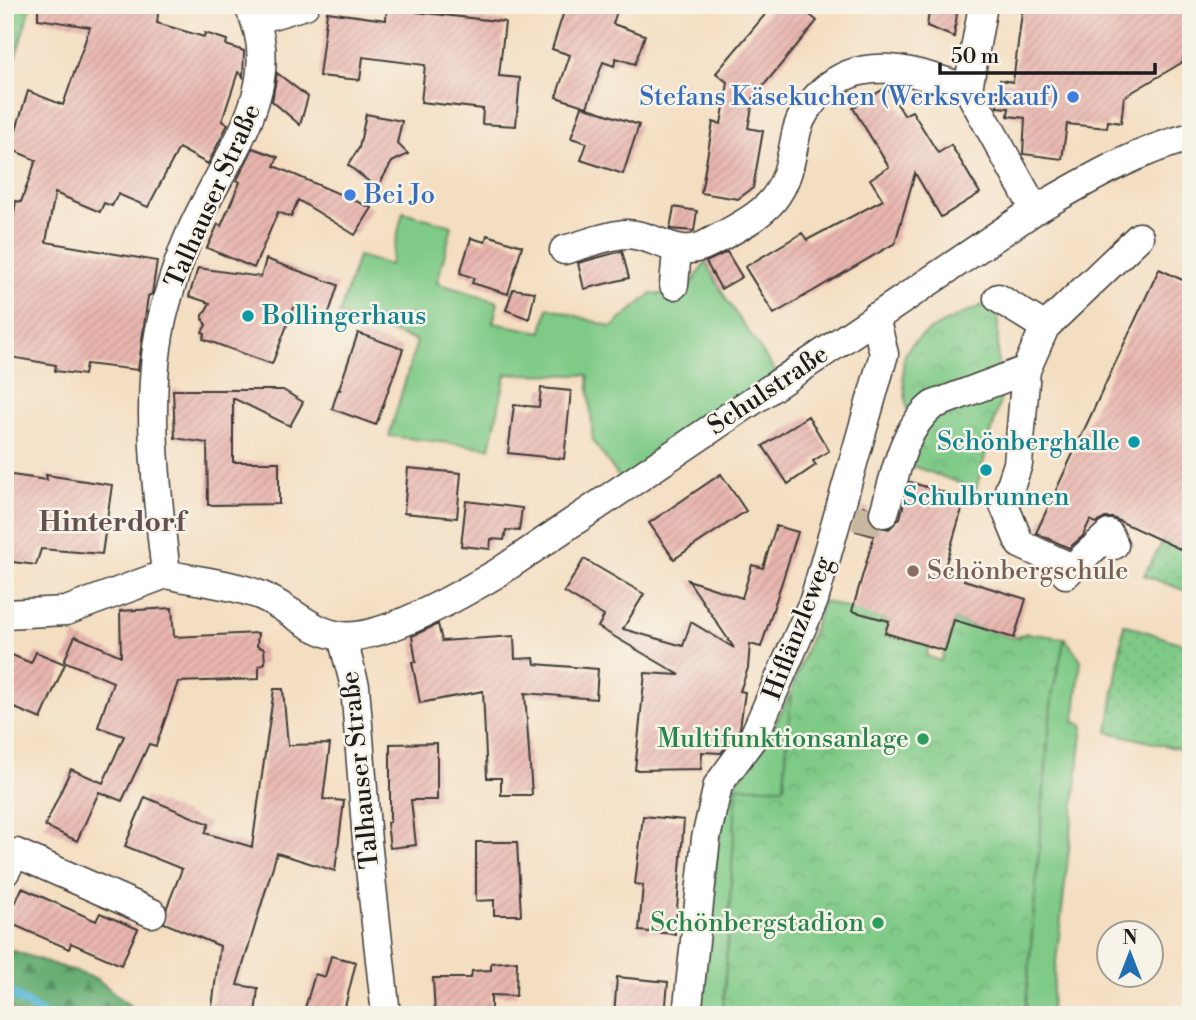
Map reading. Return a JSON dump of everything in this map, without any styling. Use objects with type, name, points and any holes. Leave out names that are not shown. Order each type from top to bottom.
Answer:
[{"type":"street","points":[[251,13],[305,5]]},
{"type":"street","points":[[983,5],[968,89],[1035,211]]},
{"type":"street","name":"Talhauser Straße","points":[[251,13],[261,36],[262,61],[257,96],[222,178],[196,221],[164,312],[153,413],[154,466],[166,574],[259,594],[320,630],[342,637],[355,686],[367,841],[386,1015]]},
{"type":"street","points":[[564,250],[624,234],[640,235],[677,250],[704,246],[761,212],[775,199],[792,164],[798,128],[807,108],[835,80],[850,72],[884,68],[908,71],[968,89]]},
{"type":"street","name":"Schulstraße","points":[[342,637],[376,630],[441,607],[499,572],[1035,211],[1089,178],[1169,142],[1191,136]]},
{"type":"street","points":[[1114,545],[1109,534],[1069,571],[1020,544],[1004,505],[1018,464],[1026,370],[1045,327],[1139,237]]},
{"type":"street","points":[[674,285],[677,250]]},
{"type":"street","points":[[998,298],[1045,327]]},
{"type":"street","name":"Hiflänzleweg","points":[[687,1015],[706,838],[718,785],[754,736],[814,600],[884,355],[875,317]]},
{"type":"street","points":[[884,513],[910,432],[921,415],[933,405],[1026,370]]},
{"type":"street","points":[[5,614],[66,611],[166,574]]},
{"type":"street","points":[[5,872],[16,853],[152,913]]},
{"type":"green space","points":[[5,5],[31,5],[5,93]]},
{"type":"green space","points":[[403,212],[452,226],[437,283],[498,302],[493,323],[542,332],[548,307],[612,327],[651,294],[684,294],[706,262],[726,299],[782,381],[626,487],[593,441],[588,375],[506,374],[490,448],[389,436],[417,341],[339,315],[358,256],[390,265]]},
{"type":"green space","points":[[998,298],[998,372],[907,410],[903,367],[905,355],[911,346],[932,329]]},
{"type":"green space","points":[[1004,387],[976,489],[907,464],[933,416]]},
{"type":"green space","points":[[1191,537],[1191,593],[1144,575],[1163,541]]},
{"type":"green space","points":[[823,601],[889,621],[885,633],[929,646],[926,656],[941,661],[954,620],[1014,638],[1026,633],[1065,638],[1052,695],[1025,1015],[723,1015],[737,787],[784,787],[791,692]]},
{"type":"green space","points":[[1124,624],[1191,647],[1191,752],[1108,732]]},
{"type":"green space","points":[[1065,638],[1081,660],[1074,722],[1083,725],[1050,1015],[1025,1015],[1052,695]]},
{"type":"green space","points":[[791,692],[784,787],[737,788],[723,1015],[699,1015],[723,801],[765,744]]},
{"type":"green space","points":[[5,948],[97,979],[141,1015],[23,1015],[5,1005]]},
{"type":"building","points":[[38,5],[159,5],[157,23],[204,37],[205,33],[227,40],[226,45],[244,51],[243,77],[238,72],[222,121],[228,124],[208,164],[179,148],[148,207],[118,194],[112,206],[104,203],[100,212],[55,193],[46,242],[157,261],[152,294],[148,296],[138,370],[86,364],[84,375],[55,371],[56,365],[5,356],[5,314],[13,266],[5,263],[16,201],[21,202],[36,160],[10,149],[28,91],[63,105],[90,27],[38,19]]},
{"type":"building","points":[[387,5],[418,5],[417,12],[505,22],[499,76],[520,78],[516,126],[482,124],[483,109],[421,102],[425,65],[363,57],[360,80],[319,76],[327,12],[386,20]]},
{"type":"building","points":[[566,5],[619,5],[613,24],[645,35],[635,64],[616,58],[614,66],[603,62],[587,107],[556,97],[570,55],[552,49]]},
{"type":"building","points":[[773,5],[798,5],[817,21],[754,97],[748,128],[763,131],[753,188],[738,199],[701,193],[713,122],[721,124],[728,83],[716,73]]},
{"type":"building","points":[[930,5],[958,5],[954,37],[927,26]]},
{"type":"building","points":[[1023,5],[1191,5],[1183,62],[1124,97],[1121,123],[1108,121],[1107,128],[1067,124],[1062,159],[1023,154],[1025,118],[1008,116],[1009,108],[997,107],[1000,80],[1013,82]]},
{"type":"building","points":[[277,73],[308,97],[300,125],[272,101]]},
{"type":"building","points":[[887,87],[904,115],[912,111],[938,153],[951,145],[980,193],[941,217],[915,173],[895,243],[774,314],[745,267],[802,233],[807,240],[883,200],[870,179],[889,167],[853,108]]},
{"type":"building","points":[[582,106],[639,125],[623,174],[581,160],[587,143],[571,138]]},
{"type":"building","points":[[366,114],[402,121],[397,143],[408,154],[392,162],[377,188],[348,165],[359,148]]},
{"type":"building","points":[[253,148],[278,157],[274,166],[372,208],[355,235],[298,200],[291,217],[278,212],[254,268],[207,248],[218,224],[221,226],[240,182],[237,180]]},
{"type":"building","points":[[674,207],[697,211],[694,231],[670,229]]},
{"type":"building","points":[[487,235],[522,246],[508,294],[472,283],[474,278],[460,273],[471,238],[485,242]]},
{"type":"building","points":[[622,251],[629,278],[584,289],[578,263]]},
{"type":"building","points":[[727,252],[742,277],[721,289],[706,262]]},
{"type":"building","points":[[266,259],[338,285],[328,316],[295,305],[272,364],[203,339],[205,334],[202,332],[206,325],[202,317],[210,303],[189,296],[198,268],[261,277]]},
{"type":"building","name":"Schönberghalle","points":[[1159,269],[1191,284],[1191,537],[1184,551],[1113,518],[1105,518],[1096,523],[1090,520],[1083,536],[1069,548],[1036,533]]},
{"type":"building","points":[[513,289],[535,292],[529,319],[506,310]]},
{"type":"building","points":[[358,333],[403,349],[376,425],[332,409],[338,390],[341,390],[339,389]]},
{"type":"building","points":[[541,388],[571,391],[564,459],[508,453],[514,405],[539,407]]},
{"type":"building","points":[[173,390],[283,390],[303,402],[290,426],[233,398],[233,462],[279,462],[279,504],[208,505],[207,443],[175,438]]},
{"type":"building","points":[[808,416],[829,451],[813,461],[816,465],[788,484],[763,446]]},
{"type":"building","points":[[408,468],[461,473],[457,518],[404,513]]},
{"type":"building","points":[[5,474],[47,480],[46,475],[112,485],[102,554],[41,549],[36,565],[5,561]]},
{"type":"building","points":[[721,474],[746,511],[674,559],[649,523]]},
{"type":"building","name":"Schönbergschule","points":[[910,482],[965,499],[944,570],[965,577],[964,580],[1026,599],[1014,638],[954,620],[945,651],[885,633],[889,621],[852,611],[874,536],[856,531],[863,506],[868,508],[868,518],[873,525],[889,529],[900,518]]},
{"type":"building","points":[[466,501],[522,508],[519,531],[506,530],[504,540],[491,539],[490,549],[461,546]]},
{"type":"building","points":[[776,526],[798,532],[761,647],[750,644],[748,668],[740,691],[745,692],[740,728],[721,753],[702,752],[701,769],[635,770],[645,673],[680,675],[598,627],[604,616],[564,592],[584,559],[644,594],[623,629],[683,646],[691,622],[734,648],[688,580],[742,598],[752,565],[763,568]]},
{"type":"building","points":[[172,608],[174,637],[258,633],[257,646],[264,649],[265,663],[259,666],[259,679],[178,682],[156,746],[149,744],[122,801],[99,792],[77,841],[45,826],[71,769],[103,783],[124,736],[98,727],[113,682],[64,661],[75,636],[121,656],[120,611]]},
{"type":"building","points":[[438,624],[442,641],[514,636],[515,659],[534,658],[535,664],[598,669],[596,699],[525,693],[532,795],[501,795],[501,778],[487,778],[483,691],[420,703],[412,662],[416,662],[412,636]]},
{"type":"building","points":[[5,652],[31,663],[36,652],[65,664],[41,719],[5,704]]},
{"type":"building","points":[[274,689],[283,689],[288,745],[330,744],[323,799],[344,801],[335,871],[277,853],[237,985],[258,988],[255,1015],[211,1015],[220,946],[164,923],[167,907],[182,869],[125,846],[145,797],[209,824],[205,833],[252,847]]},
{"type":"building","points":[[437,743],[437,800],[411,800],[416,845],[390,848],[387,823],[390,822],[390,744]]},
{"type":"building","points":[[643,816],[684,820],[675,934],[639,931],[643,885],[635,884]]},
{"type":"building","points":[[476,842],[517,842],[521,915],[494,915],[494,900],[476,901]]},
{"type":"building","points":[[22,888],[96,921],[100,913],[138,929],[121,965],[71,943],[69,949],[7,922]]},
{"type":"building","points":[[331,956],[356,962],[343,1015],[303,1015],[315,974],[325,977]]},
{"type":"building","points":[[517,961],[516,996],[491,995],[491,1015],[435,1015],[433,978],[471,978],[472,971],[491,970],[491,963]]},
{"type":"building","points":[[617,977],[668,982],[665,1015],[614,1015]]},
{"type":"waterway","points":[[5,989],[43,1015]]},
{"type":"tunnel","points":[[865,533],[871,508]]},
{"type":"place","name":"Stefans Käsekuchen (Werksverkauf)","points":[[1073,97]]},
{"type":"place","name":"Bei Jo","points":[[350,195]]},
{"type":"place","name":"Bollingerhaus","points":[[248,316]]},
{"type":"place","name":"Schönberghalle","points":[[1134,442]]},
{"type":"place","name":"Schulbrunnen","points":[[986,470]]},
{"type":"place","name":"Schönbergschule","points":[[913,571]]},
{"type":"place","name":"Multifunktionsanlage","points":[[923,739]]},
{"type":"place","name":"Schönbergstadion","points":[[878,923]]},
{"type":"district","name":"Hinterdorf","points":[[112,522]]}]
